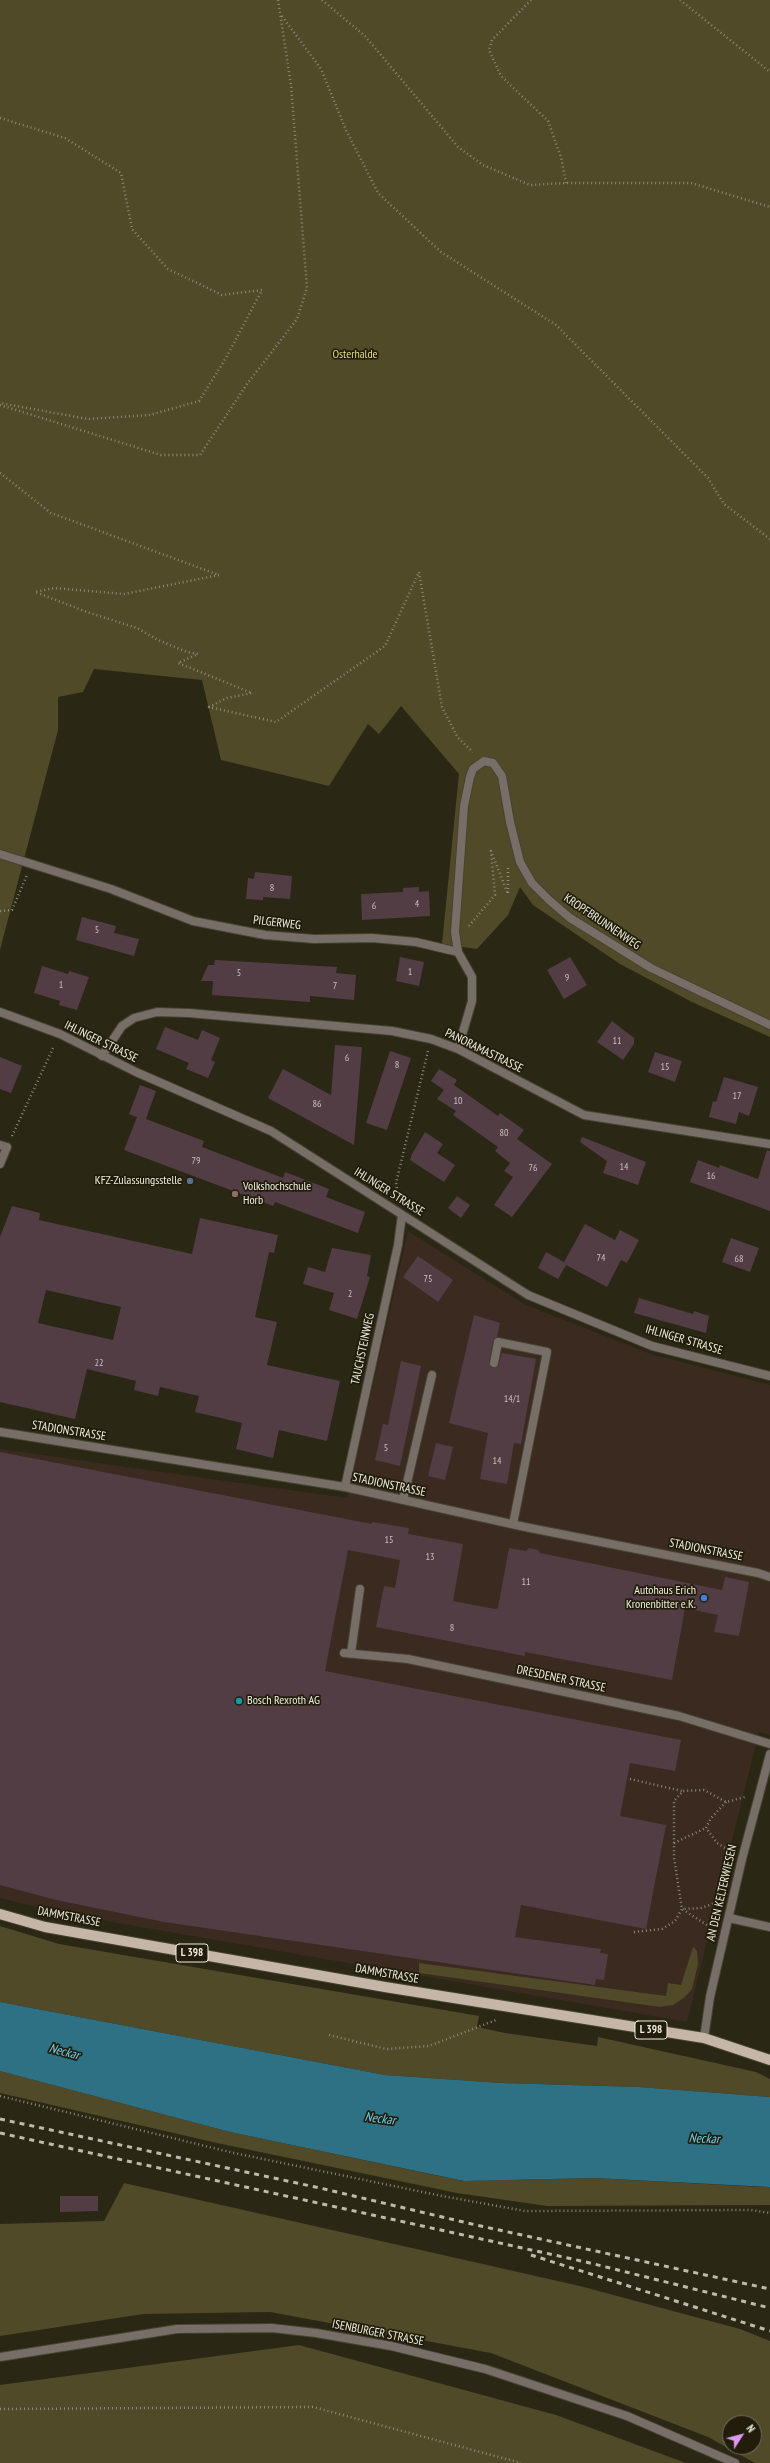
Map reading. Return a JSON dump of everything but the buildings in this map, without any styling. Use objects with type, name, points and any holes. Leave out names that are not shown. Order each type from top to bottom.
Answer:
[{"type":"main road","name":"DAMMSTRASSE","points":[[0,1914],[45,1927],[515,2008],[704,2038],[770,2060]]},
{"type":"street","points":[[458,1049],[472,1001],[472,977],[458,952],[455,932],[467,788],[473,769],[484,761]]},
{"type":"street","name":"KROPFBRUNNENWEG","points":[[484,761],[492,763],[502,776],[510,822],[520,862],[532,883],[549,900],[570,918],[651,968],[770,1025]]},
{"type":"street","name":"PILGERWEG","points":[[0,854],[111,889],[194,921],[265,935],[314,940],[372,938],[416,942],[458,952]]},
{"type":"street","name":"IHLINGER STRASSE","points":[[0,1012],[60,1034],[102,1056],[271,1131],[528,1295],[652,1346],[770,1376]]},
{"type":"street","name":"PANORAMASTRASSE","points":[[102,1056],[122,1026],[134,1018],[157,1012],[189,1013],[392,1031],[431,1039],[458,1049],[584,1115],[770,1144]]},
{"type":"street","points":[[0,1164],[4,1146]]},
{"type":"street","name":"TAUCHSTEINWEG","points":[[345,1487],[396,1253],[401,1215]]},
{"type":"street","points":[[494,1363],[498,1342],[547,1352],[513,1524]]},
{"type":"street","points":[[403,1500],[432,1375]]},
{"type":"street","name":"STADIONSTRASSE","points":[[0,1432],[345,1487],[513,1524],[758,1572],[770,1578]]},
{"type":"street","name":"DRESDENER STRASSE","points":[[360,1589],[347,1653],[408,1659],[679,1716],[770,1744]]},
{"type":"street","name":"AN DEN KELTERWIESEN","points":[[704,2038],[710,1996],[733,1896],[770,1754]]},
{"type":"street","points":[[729,1918],[770,1927]]},
{"type":"street","name":"ISENBURGER STRASSE","points":[[0,2357],[176,2329],[272,2328],[316,2333],[390,2346],[484,2369],[627,2416],[735,2463]]},
{"type":"path","points":[[0,404],[161,455],[200,455],[247,384],[297,319],[307,288],[291,85],[282,16],[278,0]]},
{"type":"path","points":[[322,0],[365,36],[458,147],[483,165],[530,185],[566,183],[691,183],[770,207]]},
{"type":"path","points":[[531,0],[492,40],[489,50],[501,76],[548,121],[561,157],[566,183]]},
{"type":"path","points":[[680,0],[770,72]]},
{"type":"path","points":[[282,16],[322,69],[346,130],[378,193],[441,252],[556,325],[708,478],[724,504],[770,539]]},
{"type":"path","points":[[0,118],[64,138],[121,173],[132,229],[168,269],[222,295],[262,290],[226,358],[199,401],[150,415],[88,419],[0,404]]},
{"type":"path","points":[[0,473],[51,513],[219,575],[124,594],[54,588],[35,592],[87,612],[137,628],[158,640],[187,652],[198,654],[178,663],[252,693],[227,698],[209,708],[276,722],[385,646],[419,572],[432,643],[434,670],[442,708],[458,738],[484,761]]},
{"type":"path","points":[[464,932],[495,895],[492,851],[508,894],[508,860]]},
{"type":"path","points":[[0,911],[12,910],[31,865]]},
{"type":"path","points":[[4,1146],[60,1034]]},
{"type":"path","points":[[401,1215],[396,1183],[431,1039]]},
{"type":"path","points":[[630,1779],[683,1791],[704,1790],[726,1802]]},
{"type":"path","points":[[634,1932],[662,1929],[675,1921],[682,1909],[674,1843],[674,1801],[683,1791]]},
{"type":"path","points":[[674,1843],[706,1828],[711,1818],[726,1802],[761,1793]]},
{"type":"path","points":[[706,1828],[717,1843],[742,1859]]},
{"type":"path","points":[[682,1909],[701,1908],[733,1896]]},
{"type":"path","points":[[682,1909],[707,1925]]},
{"type":"path","points":[[329,2035],[386,2050],[429,2046],[489,2025],[515,2008]]},
{"type":"path","points":[[0,2097],[234,2153],[442,2196],[526,2211],[751,2210],[770,2213]]},
{"type":"path","points":[[0,2410],[313,2407],[521,2463]]},
{"type":"shaded area","points":[[408,1231],[524,1304],[651,1354],[770,1385],[770,1735],[759,1732],[687,2022],[60,1913],[0,1898],[0,1449],[347,1498]]},
{"type":"green space","name":"Osterhalde","points":[[0,0],[770,0],[770,1037],[692,1002],[620,964],[533,905],[520,887],[508,915],[477,949],[442,944],[459,774],[401,706],[379,734],[368,724],[329,786],[221,760],[202,680],[94,669],[83,692],[58,697],[58,730],[0,950]]},
{"type":"green space","points":[[0,1926],[59,1944],[479,2016],[477,2027],[505,2033],[597,2046],[598,2037],[756,2072],[770,2079],[770,2097],[639,2087],[501,2083],[385,2075],[0,2002]]},
{"type":"green space","points":[[693,1947],[697,1951],[698,1964],[692,1989],[685,1997],[673,2005],[660,2007],[419,1973],[419,1963],[666,1996],[668,1983],[681,1985]]},
{"type":"green space","points":[[0,2071],[230,2132],[463,2181],[594,2178],[770,2187],[770,2205],[547,2206],[457,2193],[217,2143],[0,2093]]},
{"type":"green space","points":[[124,2183],[580,2286],[740,2329],[770,2341],[770,2463],[755,2463],[741,2455],[762,2455],[762,2415],[722,2415],[722,2445],[708,2437],[491,2353],[270,2312],[143,2314],[0,2336],[0,2224],[104,2221]]},
{"type":"green space","points":[[299,2345],[556,2415],[686,2463],[0,2463],[0,2385]]},
{"type":"water","name":"Neckar","points":[[0,2002],[385,2075],[501,2083],[639,2087],[770,2097],[770,2187],[594,2178],[464,2181],[230,2132],[0,2071]]},
{"type":"railway","points":[[0,2119],[320,2188],[476,2225],[770,2289]]},
{"type":"railway","points":[[0,2133],[586,2262],[770,2308]]},
{"type":"railway","points":[[531,2255],[770,2331]]},
{"type":"place","name":"KFZ-Zulassungsstelle","points":[[190,1181]]},
{"type":"place","name":"Volkshochschule Horb","points":[[235,1194]]},
{"type":"place","name":"Autohaus Erich Kronenbitter e.K.","points":[[704,1598]]},
{"type":"place","name":"Bosch Rexroth AG","points":[[239,1701]]}]
